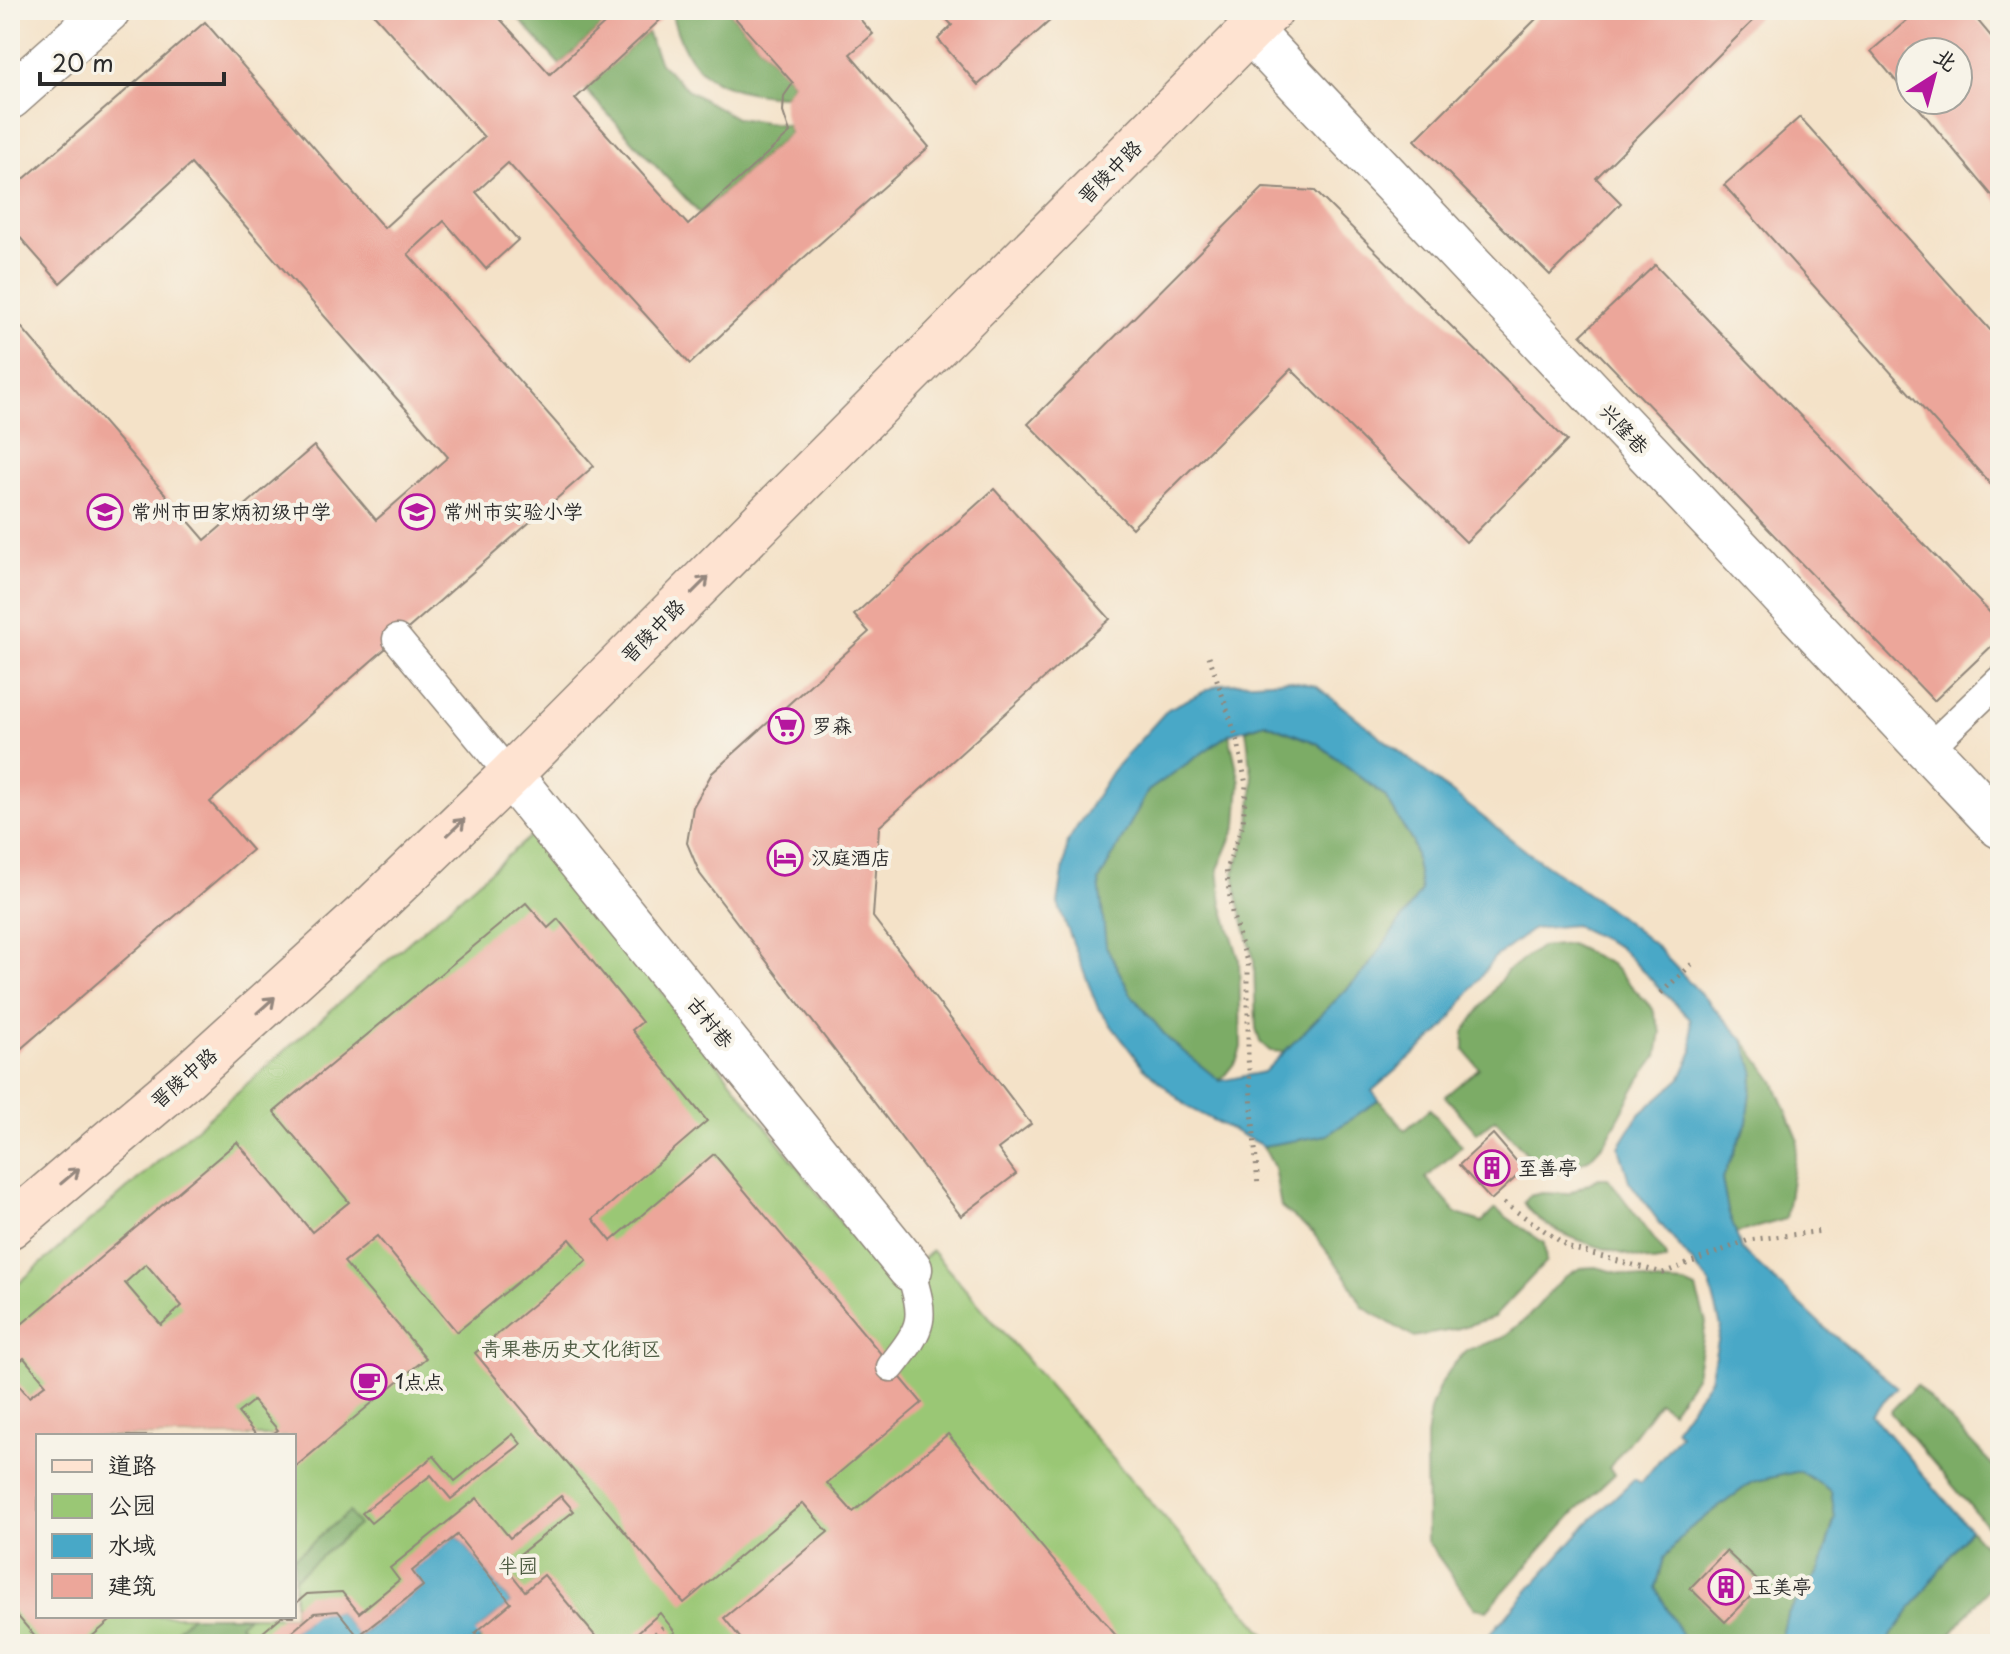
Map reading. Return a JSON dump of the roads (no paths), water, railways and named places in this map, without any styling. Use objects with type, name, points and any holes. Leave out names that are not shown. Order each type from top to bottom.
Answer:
[{"type":"main road","name":"晋陵中路","points":[[10,1226],[186,1077],[372,908],[510,775],[1260,21]]},
{"type":"street","points":[[10,97],[93,15]]},
{"type":"street","name":"兴隆巷","points":[[1260,21],[2000,826]]},
{"type":"street","name":"古村巷","points":[[510,775],[910,1269]]},
{"type":"lane","points":[[397,639],[510,775]]},
{"type":"lane","points":[[1928,749],[2000,680]]},
{"type":"lane","points":[[891,1367],[915,1337],[921,1308],[910,1269]]},
{"type":"water","points":[[1288,680],[1316,686],[1530,854],[1607,907],[1655,945],[1742,1038],[1754,1070],[1747,1122],[1722,1180],[1728,1211],[1742,1250],[1825,1328],[1897,1387],[1871,1414],[1970,1529],[1885,1644],[1780,1644],[1787,1615],[1820,1569],[1835,1518],[1831,1491],[1800,1471],[1752,1482],[1688,1530],[1664,1558],[1656,1588],[1684,1640],[1690,1644],[1490,1644],[1490,1634],[1587,1524],[1634,1479],[1641,1483],[1680,1434],[1675,1429],[1710,1379],[1721,1327],[1710,1284],[1629,1181],[1619,1147],[1638,1116],[1681,1078],[1693,1051],[1690,1019],[1619,947],[1574,925],[1533,929],[1494,958],[1444,1028],[1372,1091],[1379,1100],[1327,1135],[1263,1146],[1189,1108],[1143,1067],[1098,1008],[1058,904],[1068,841],[1112,771],[1168,709],[1220,684]],"holes":[[[1265,723],[1317,743],[1385,796],[1413,843],[1421,891],[1365,971],[1264,1072],[1220,1081],[1169,1040],[1130,993],[1106,946],[1099,881],[1148,791],[1229,734]]]},
{"type":"water","points":[[457,1535],[511,1603],[476,1632],[481,1639],[476,1644],[292,1644],[287,1636],[314,1613],[338,1611],[359,1636],[423,1586],[412,1571]]},
{"type":"place","name":"常州市田家炳初级中学","points":[[105,512]]},
{"type":"place","name":"常州市实验小学","points":[[417,512]]},
{"type":"place","name":"罗森","points":[[786,726]]},
{"type":"place","name":"汉庭酒店","points":[[785,858]]},
{"type":"place","name":"至善亭","points":[[1492,1168]]},
{"type":"place","name":"1点点","points":[[369,1382]]},
{"type":"place","name":"玉美亭","points":[[1726,1587]]},
{"type":"park label","name":"青果巷历史文化街区","points":[[571,1349]]},
{"type":"park label","name":"半园","points":[[518,1566]]}]
